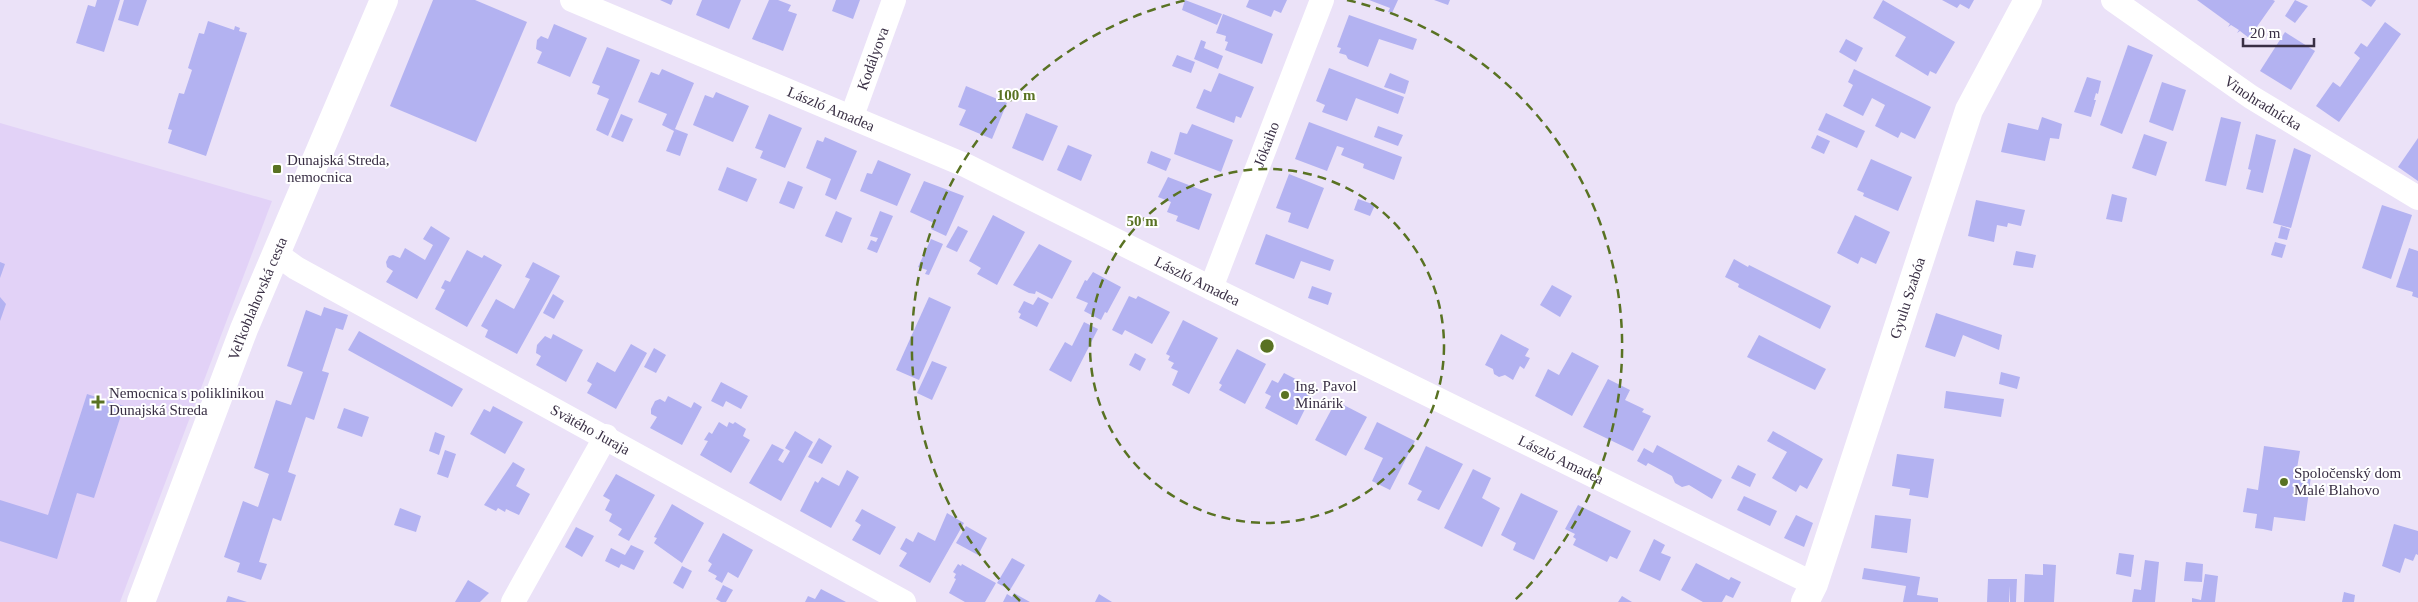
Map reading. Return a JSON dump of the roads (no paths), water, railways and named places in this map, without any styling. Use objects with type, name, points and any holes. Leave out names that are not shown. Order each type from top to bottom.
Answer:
[{"type":"main road","name":"Veľkoblahovská cesta","points":[[141,602],[244,330],[278,255],[384,0]]},
{"type":"main road","name":"Gyulu Szabóa","points":[[1809,593],[1969,110],[2028,0]]},
{"type":"street","name":"László Amadea","points":[[572,0],[852,116],[967,166],[1211,288],[1809,593]]},
{"type":"street","name":"Kodályova","points":[[852,116],[894,0]]},
{"type":"street","name":"Jókaiho","points":[[1211,288],[1322,0]]},
{"type":"street","name":"Vinohradnícka","points":[[2113,0],[2251,97],[2418,198]]},
{"type":"street","name":"Svätého Juraja","points":[[278,255],[296,268],[606,436],[904,602]]},
{"type":"street","points":[[513,602],[606,436]]},
{"type":"place","name":"Dunajská Streda, nemocnica","points":[[277,169]]},
{"type":"place","name":"Ing. Pavol Minárik","points":[[1285,395]]},
{"type":"place","name":"Nemocnica s poliklinikou Dunajská Streda","points":[[98,402]]},
{"type":"place","name":"Spoločenský dom Malé Blahovo","points":[[2284,482]]}]
